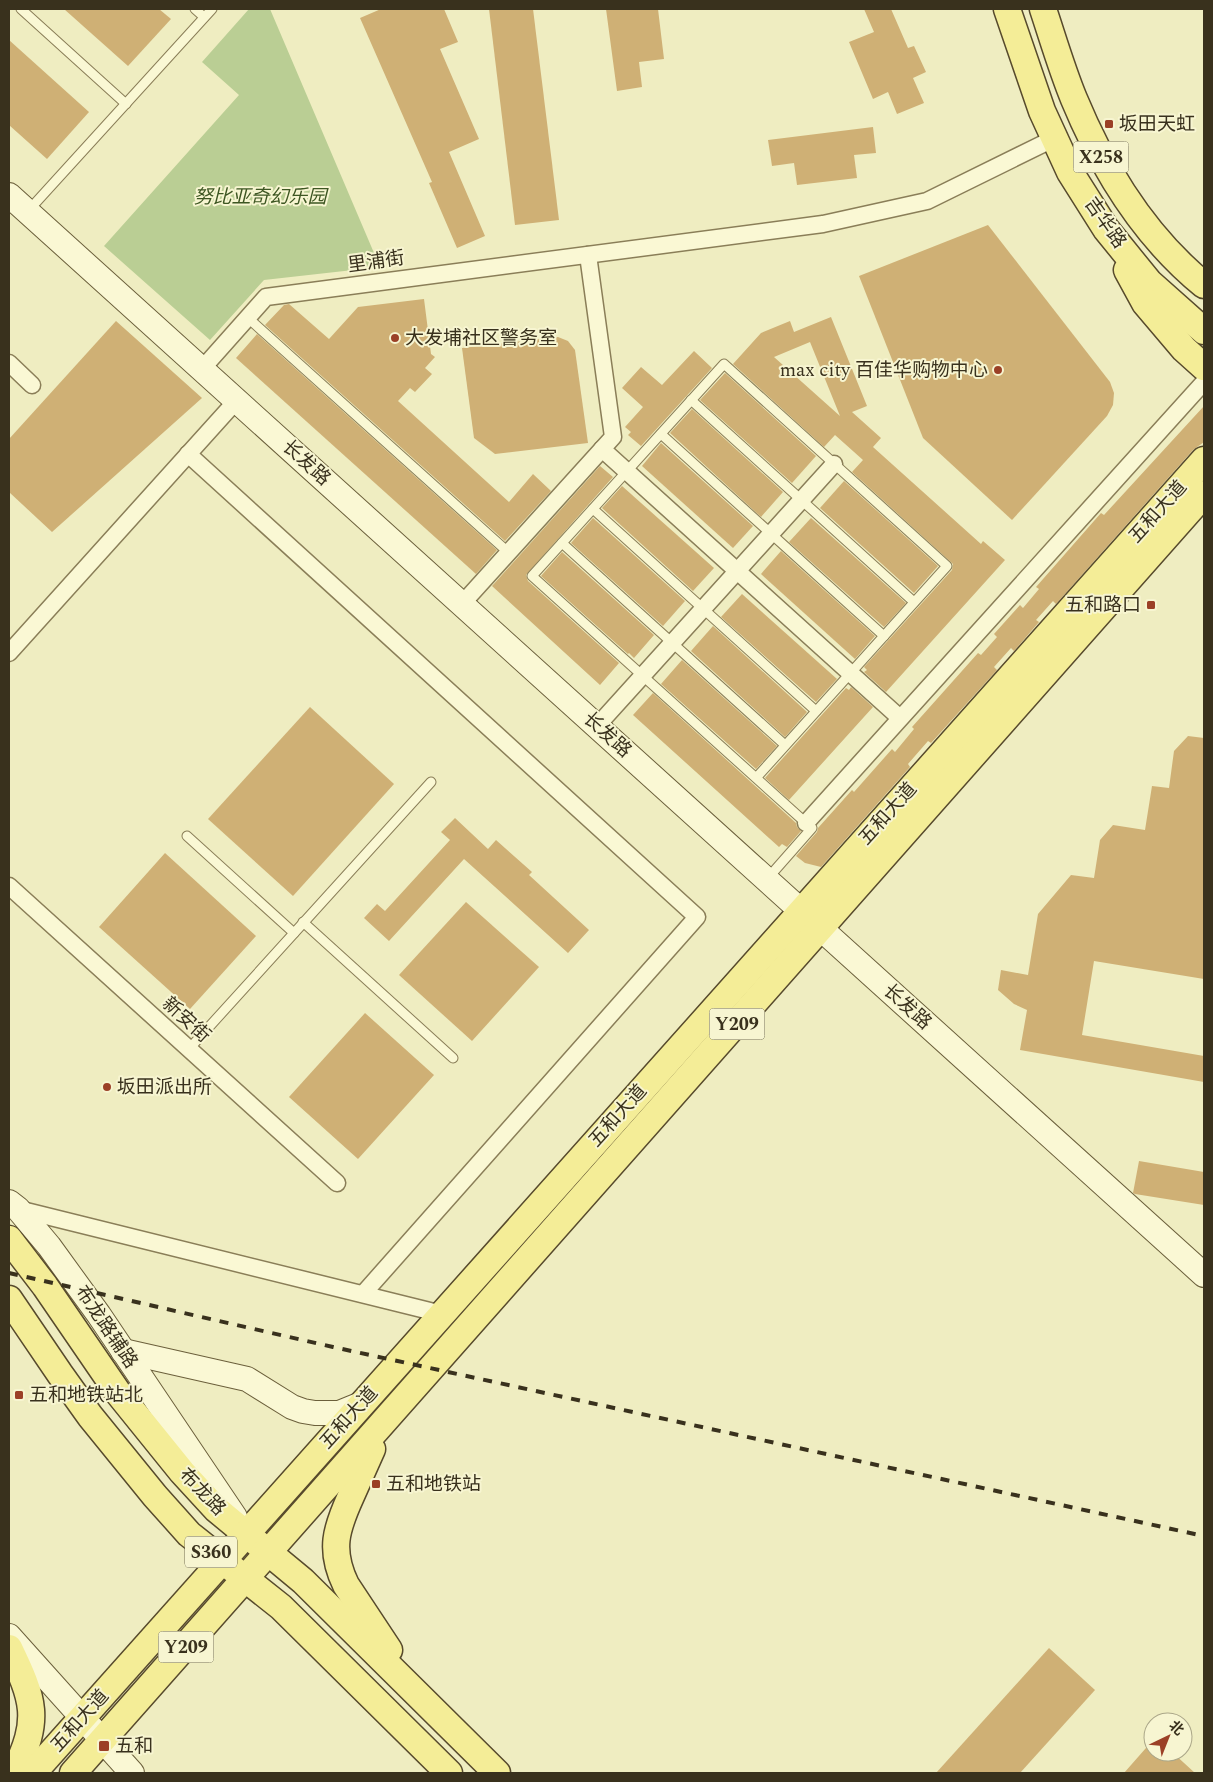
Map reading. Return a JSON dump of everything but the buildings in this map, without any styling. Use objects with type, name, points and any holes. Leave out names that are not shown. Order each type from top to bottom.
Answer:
[{"type":"main road","name":"吉华路","points":[[1007,9],[1042,111],[1070,172],[1106,229],[1149,282],[1204,331]]},
{"type":"main road","name":"吉华路","points":[[1043,9],[1074,98],[1100,156],[1134,209],[1174,258],[1203,283]]},
{"type":"main road","points":[[1106,229],[1145,303],[1184,349],[1204,367]]},
{"type":"main road","name":"五和大道","points":[[33,1773],[1204,460]]},
{"type":"main road","name":"五和大道","points":[[73,1773],[270,1553],[1204,494]]},
{"type":"main road","name":"布龙路","points":[[9,1239],[45,1286],[90,1354],[150,1434],[216,1509],[303,1581],[497,1773]]},
{"type":"main road","name":"布龙路","points":[[9,1299],[60,1374],[122,1457],[189,1534],[280,1607],[449,1773]]},
{"type":"main road","points":[[382,1425],[339,1522],[336,1562],[346,1585],[422,1698]]},
{"type":"main road","points":[[9,1648],[25,1680],[30,1696],[32,1713],[27,1746],[14,1773]]},
{"type":"street","name":"里浦街","points":[[202,369],[266,297],[823,224],[927,201],[1055,138]]},
{"type":"street","name":"长发路","points":[[9,195],[1204,1275]]},
{"type":"street","points":[[462,604],[613,437],[588,255]]},
{"type":"street","points":[[9,363],[32,385]]},
{"type":"street","points":[[806,823],[1204,382]]},
{"type":"street","points":[[9,653],[237,400]]},
{"type":"street","points":[[602,449],[900,718]]},
{"type":"street","points":[[188,454],[697,917],[363,1294]]},
{"type":"street","points":[[597,726],[834,464]]},
{"type":"street","name":"新安街","points":[[9,886],[337,1184]]},
{"type":"street","points":[[13,1205],[442,1314]]},
{"type":"street","name":"布龙路辅路","points":[[13,1205],[75,1281],[246,1534]]},
{"type":"street","points":[[123,1351],[246,1379],[292,1407],[304,1411],[315,1413],[339,1412],[361,1404]]},
{"type":"street","points":[[9,1636],[132,1773]]},
{"type":"lane","points":[[21,9],[126,104]]},
{"type":"lane","points":[[195,9],[204,17]]},
{"type":"lane","points":[[27,212],[212,9]]},
{"type":"lane","points":[[248,318],[508,552]]},
{"type":"lane","points":[[756,778],[947,566],[724,364],[532,576],[756,778],[812,828],[766,879]]},
{"type":"lane","points":[[691,400],[914,602]]},
{"type":"lane","points":[[660,434],[884,636]]},
{"type":"lane","points":[[593,509],[816,711]]},
{"type":"lane","points":[[562,543],[785,745]]},
{"type":"lane","points":[[189,1049],[431,782]]},
{"type":"lane","points":[[187,836],[294,933]]},
{"type":"lane","points":[[303,922],[453,1058]]},
{"type":"green space","name":"努比亚奇幻乐园","points":[[249,9],[270,9],[380,267],[264,280],[210,340],[104,246],[239,95],[202,62]]},
{"type":"railway","points":[[9,1273],[333,1347],[1204,1536]]},
{"type":"place","name":"坂田天虹","points":[[1109,124]]},
{"type":"place","name":"大发埔社区警务室","points":[[395,338]]},
{"type":"place","name":"max city 百佳华购物中心","points":[[998,370]]},
{"type":"place","name":"五和路口","points":[[1151,605]]},
{"type":"place","name":"坂田派出所","points":[[107,1087]]},
{"type":"place","name":"五和地铁站北","points":[[19,1395]]},
{"type":"place","name":"五和地铁站","points":[[376,1484]]},
{"type":"place","name":"五和","points":[[104,1746]]}]
